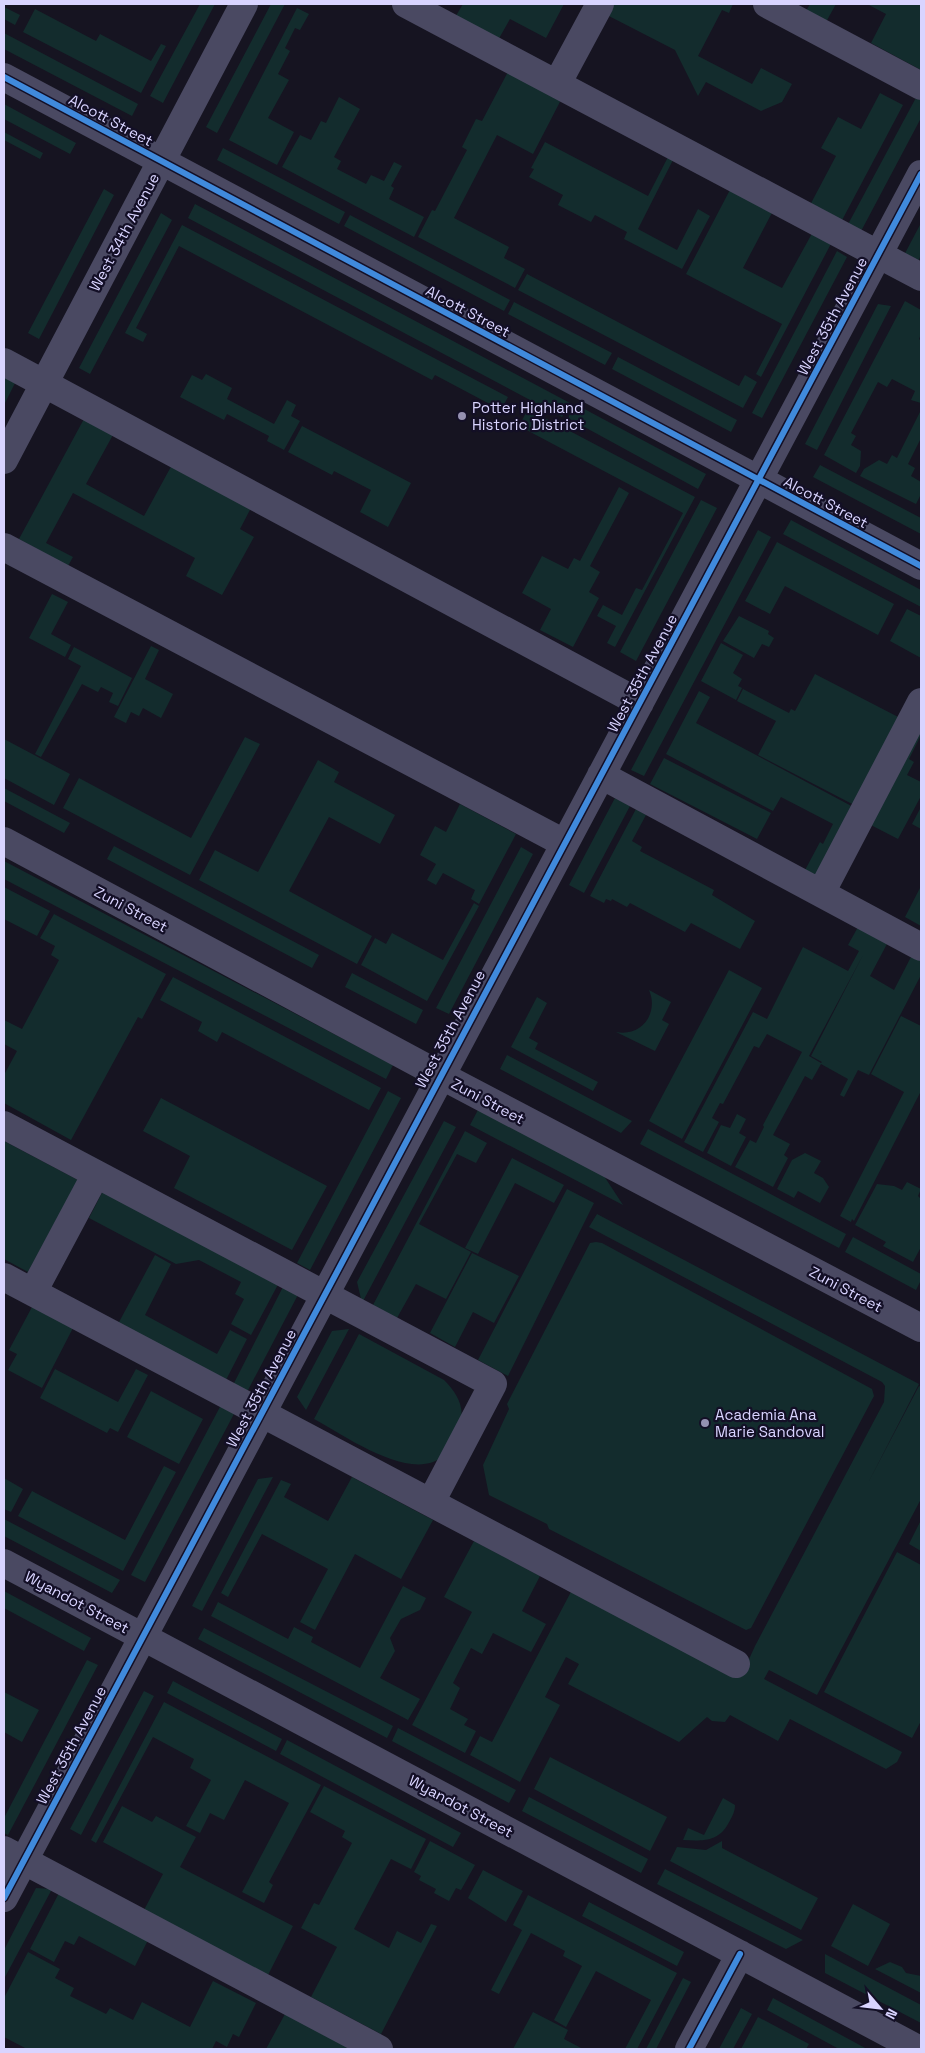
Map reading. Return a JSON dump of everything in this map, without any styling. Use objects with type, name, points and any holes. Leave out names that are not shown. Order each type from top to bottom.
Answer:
[{"type":"street","name":"West 34th Avenue","points":[[4,460],[244,4]]},
{"type":"street","points":[[406,4],[921,277]]},
{"type":"street","points":[[557,84],[600,4]]},
{"type":"street","points":[[767,4],[921,86]]},
{"type":"street","name":"Alcott Street","points":[[4,77],[921,566]]},
{"type":"street","name":"West 35th Avenue","points":[[4,1898],[14,1855],[143,1637],[440,1076],[760,481],[921,174]]},
{"type":"street","points":[[4,362],[640,702]]},
{"type":"street","points":[[4,547],[564,844]]},
{"type":"street","points":[[821,893],[921,702]]},
{"type":"street","points":[[601,775],[921,948]]},
{"type":"street","name":"Zuni Street","points":[[4,841],[440,1076],[921,1328]]},
{"type":"street","points":[[4,1125],[493,1384],[430,1502]]},
{"type":"street","points":[[32,1292],[96,1174]]},
{"type":"street","points":[[4,1276],[736,1664]]},
{"type":"street","name":"Wyandot Street","points":[[4,1563],[918,2049]]},
{"type":"street","points":[[14,1855],[379,2049]]},
{"type":"street","points":[[689,2049],[740,1954]]},
{"type":"green space","points":[[200,4],[215,4],[163,103],[150,96]]},
{"type":"green space","points":[[271,4],[285,4],[217,133],[206,127]]},
{"type":"green space","points":[[463,4],[564,4],[546,38],[510,19],[497,42],[454,19]]},
{"type":"green space","points":[[610,4],[733,4],[729,13],[722,10],[698,56],[752,84],[761,68],[792,84],[782,102],[761,111],[706,82],[698,96],[675,50],[605,14]]},
{"type":"green space","points":[[810,4],[836,4],[826,22],[806,11]]},
{"type":"green space","points":[[867,4],[921,4],[921,70],[871,43],[886,14]]},
{"type":"green space","points":[[4,7],[20,15],[15,25],[4,19]]},
{"type":"green space","points":[[297,8],[309,14],[300,30],[295,28],[285,48],[290,51],[278,74],[289,80],[268,118],[294,132],[277,165],[229,140]]},
{"type":"green space","points":[[35,9],[96,41],[100,34],[151,61],[161,44],[166,46],[141,93],[23,32]]},
{"type":"green space","points":[[4,33],[138,104],[132,116],[4,49]]},
{"type":"green space","points":[[511,66],[564,94],[533,154],[497,135],[454,218],[509,247],[504,258],[525,269],[515,288],[418,237],[432,210],[435,211],[467,150],[462,147],[476,119],[482,121]]},
{"type":"green space","points":[[880,93],[903,105],[840,224],[809,207],[836,156],[821,148],[838,117],[861,129]]},
{"type":"green space","points":[[918,94],[921,95],[921,118],[859,235],[846,228]]},
{"type":"green space","points":[[339,97],[360,109],[334,157],[341,161],[337,169],[366,184],[371,175],[384,181],[394,162],[402,166],[391,186],[394,188],[389,199],[424,217],[414,237],[282,167],[300,135],[311,140],[321,121],[326,123]]},
{"type":"green space","points":[[4,104],[76,143],[70,154],[4,119]]},
{"type":"green space","points":[[4,132],[43,153],[40,159],[4,140]]},
{"type":"green space","points":[[545,142],[648,196],[668,157],[673,160],[638,229],[677,250],[698,209],[710,216],[682,269],[624,239],[627,232],[595,215],[591,222],[558,205],[563,195],[529,177],[534,169],[531,168]]},
{"type":"green space","points":[[223,148],[345,212],[339,224],[217,160]]},
{"type":"green space","points":[[732,186],[774,209],[743,268],[782,288],[815,228],[834,238],[761,377],[756,374],[782,324],[686,274]]},
{"type":"green space","points":[[104,189],[114,195],[39,339],[28,333]]},
{"type":"green space","points":[[195,204],[570,403],[562,417],[188,218]]},
{"type":"green space","points":[[161,213],[172,220],[90,374],[79,368]]},
{"type":"green space","points":[[350,215],[510,300],[504,311],[344,226]]},
{"type":"green space","points":[[921,223],[921,255],[916,266],[902,259]]},
{"type":"green space","points":[[182,225],[508,397],[501,410],[435,375],[432,380],[179,246],[136,328],[147,334],[143,342],[125,333]]},
{"type":"green space","points":[[837,251],[847,257],[762,418],[752,413]]},
{"type":"green space","points":[[527,274],[739,386],[745,375],[757,382],[743,408],[518,290]]},
{"type":"green space","points":[[905,301],[921,310],[921,334],[919,339],[921,341],[921,403],[911,400],[915,391],[892,379],[887,387],[878,382],[851,433],[856,436],[851,445],[861,451],[860,466],[856,473],[824,455]]},
{"type":"green space","points":[[514,302],[612,353],[605,365],[508,314]]},
{"type":"green space","points":[[878,304],[891,306],[817,450],[805,444]]},
{"type":"green space","points":[[618,357],[737,420],[731,432],[612,369]]},
{"type":"green space","points":[[206,374],[232,388],[227,399],[274,424],[287,400],[296,405],[291,416],[300,421],[284,450],[267,441],[269,436],[227,414],[224,420],[180,397],[192,375],[202,380]]},
{"type":"green space","points":[[5,377],[15,383],[4,405],[4,379]]},
{"type":"green space","points":[[575,404],[706,474],[698,489],[568,418]]},
{"type":"green space","points":[[528,409],[695,497],[615,647],[607,643],[616,626],[597,616],[603,605],[622,615],[636,588],[642,590],[683,513],[519,426]]},
{"type":"green space","points":[[921,410],[921,438],[908,464],[915,468],[911,476],[921,482],[921,494],[916,504],[860,476],[864,469],[879,460],[887,464],[892,455],[897,458]]},
{"type":"green space","points":[[85,417],[114,433],[86,484],[144,516],[173,463],[252,506],[240,529],[254,537],[222,595],[186,576],[195,558],[73,493],[46,543],[73,557],[68,566],[19,539]]},
{"type":"green space","points":[[302,426],[411,483],[388,527],[360,512],[371,490],[334,471],[332,475],[288,452]]},
{"type":"green space","points":[[820,465],[921,518],[921,534],[813,477]]},
{"type":"green space","points":[[619,487],[629,493],[590,566],[600,572],[589,592],[599,598],[573,647],[540,630],[551,609],[522,593],[542,556],[568,569],[574,558],[580,561]]},
{"type":"green space","points":[[701,500],[717,508],[636,661],[620,652]]},
{"type":"green space","points":[[791,520],[921,590],[921,607],[783,534]]},
{"type":"green space","points":[[758,530],[771,537],[644,776],[631,770]]},
{"type":"green space","points":[[777,542],[894,604],[878,635],[785,586],[770,614],[745,601]]},
{"type":"green space","points":[[52,594],[68,602],[51,634],[71,645],[65,657],[29,638]]},
{"type":"green space","points":[[907,609],[921,616],[921,658],[890,641]]},
{"type":"green space","points":[[739,616],[769,631],[768,634],[774,638],[769,647],[762,644],[754,658],[723,641]]},
{"type":"green space","points":[[721,643],[743,655],[733,673],[742,679],[738,686],[742,688],[736,700],[701,681]]},
{"type":"green space","points":[[151,646],[159,650],[145,679],[173,694],[161,718],[143,708],[139,716],[131,712],[126,723],[114,717]]},
{"type":"green space","points":[[74,647],[132,678],[118,706],[109,702],[113,693],[101,687],[98,692],[82,684],[41,757],[35,754],[81,666],[68,659]]},
{"type":"green space","points":[[815,674],[904,720],[858,807],[758,755],[776,721],[737,701],[743,689],[789,713],[791,709],[795,711]]},
{"type":"green space","points":[[699,691],[710,697],[696,723],[857,809],[820,880],[804,872],[820,842],[823,844],[833,824],[781,797],[773,811],[666,754]]},
{"type":"green space","points":[[921,725],[921,735],[909,759],[914,762],[907,775],[921,782],[921,796],[898,839],[865,822]]},
{"type":"green space","points":[[245,737],[260,744],[190,875],[63,808],[79,778],[191,838]]},
{"type":"green space","points":[[4,739],[70,774],[54,805],[4,778]]},
{"type":"green space","points":[[664,758],[771,813],[757,839],[650,784]]},
{"type":"green space","points":[[318,760],[339,772],[334,782],[395,815],[380,844],[329,817],[289,891],[372,936],[357,964],[199,880],[215,850],[258,872]]},
{"type":"green space","points":[[4,788],[70,823],[64,833],[4,801]]},
{"type":"green space","points":[[615,798],[630,806],[584,893],[569,885]]},
{"type":"green space","points":[[460,804],[516,834],[479,904],[471,899],[475,890],[443,873],[436,885],[427,880],[436,864],[420,855],[435,826],[446,832]]},
{"type":"green space","points":[[921,807],[921,829],[912,824]]},
{"type":"green space","points":[[636,809],[646,815],[632,841],[642,847],[640,851],[714,890],[712,895],[755,921],[740,949],[691,923],[685,932],[630,903],[627,907],[612,899],[611,901],[606,899],[604,903],[590,896]]},
{"type":"green space","points":[[114,846],[319,955],[312,968],[107,859]]},
{"type":"green space","points":[[521,847],[533,854],[449,1014],[436,1008]]},
{"type":"green space","points":[[4,861],[393,1065],[386,1079],[4,879]]},
{"type":"green space","points":[[921,886],[921,926],[905,917]]},
{"type":"green space","points":[[4,887],[50,911],[37,936],[4,919]]},
{"type":"green space","points":[[474,903],[479,906],[427,1001],[361,965],[375,938],[386,944],[392,933],[443,960]]},
{"type":"green space","points":[[54,914],[166,974],[142,1019],[138,1017],[71,1140],[4,1103],[4,1075],[17,1051],[4,1044],[4,1020],[22,1029],[59,960],[51,955],[55,946],[40,938]]},
{"type":"green space","points":[[858,927],[888,942],[870,976],[894,990],[912,955],[921,959],[921,975],[869,1075],[858,1070],[844,1097],[840,1095],[848,1079],[821,1064],[812,1080],[805,1076],[773,1135],[790,1144],[784,1155],[788,1158],[773,1187],[735,1167],[750,1140],[756,1143],[764,1127],[763,1125],[802,1052],[767,1034],[759,1048],[754,1046],[723,1104],[720,1103],[712,1118],[719,1122],[703,1152],[684,1142],[753,1012],[767,1019],[803,947],[848,971],[859,951],[848,945]],"holes":[[[863,955],[811,1056],[822,1062],[809,1056]]]},
{"type":"green space","points":[[729,970],[762,988],[682,1139],[649,1121]]},
{"type":"green space","points":[[352,973],[423,1010],[416,1024],[345,987]]},
{"type":"green space","points":[[173,977],[381,1088],[369,1110],[222,1032],[217,1042],[198,1031],[202,1022],[160,1000]]},
{"type":"green space","points":[[649,990],[671,1002],[662,1020],[669,1024],[655,1051],[616,1032],[634,1031],[646,1022],[652,1007]]},
{"type":"green space","points":[[537,997],[547,1003],[529,1038],[538,1043],[535,1049],[598,1082],[593,1091],[511,1047]]},
{"type":"green space","points":[[901,1016],[921,1026],[921,1091],[854,1221],[852,1219],[851,1222],[840,1216],[904,1092],[871,1074]]},
{"type":"green space","points":[[507,1055],[632,1121],[621,1133],[500,1069]]},
{"type":"green space","points":[[388,1091],[401,1098],[310,1270],[297,1263]]},
{"type":"green space","points":[[161,1098],[327,1186],[292,1250],[174,1188],[190,1156],[143,1131]]},
{"type":"green space","points":[[478,1110],[604,1176],[623,1205],[470,1125]]},
{"type":"green space","points":[[737,1114],[746,1119],[739,1133],[746,1137],[731,1166],[707,1153],[721,1125],[730,1128]]},
{"type":"green space","points":[[444,1121],[456,1127],[362,1303],[357,1282]]},
{"type":"green space","points":[[648,1129],[846,1234],[839,1248],[640,1144]]},
{"type":"green space","points":[[465,1131],[487,1143],[476,1163],[457,1154],[419,1224],[471,1252],[446,1299],[416,1284],[397,1318],[373,1305]]},
{"type":"green space","points":[[4,1141],[78,1180],[28,1272],[4,1259]]},
{"type":"green space","points":[[805,1153],[821,1161],[814,1173],[823,1178],[829,1187],[820,1203],[798,1191],[794,1198],[777,1189],[792,1160]]},
{"type":"green space","points":[[512,1158],[564,1185],[554,1203],[515,1183],[478,1254],[465,1248]]},
{"type":"green space","points":[[907,1182],[921,1189],[918,1196],[921,1199],[921,1247],[913,1262],[883,1246],[886,1242],[855,1225],[877,1184],[894,1186],[902,1190]]},
{"type":"green space","points":[[107,1183],[282,1277],[251,1335],[231,1324],[244,1299],[235,1294],[241,1282],[199,1260],[176,1264],[89,1218]]},
{"type":"green space","points":[[567,1189],[594,1203],[508,1376],[478,1360]]},
{"type":"green space","points":[[597,1214],[919,1384],[868,1483],[919,1386],[921,1387],[921,1499],[817,1695],[769,1670],[764,1679],[902,1752],[897,1762],[886,1769],[790,1719],[778,1741],[730,1715],[725,1722],[712,1721],[707,1717],[679,1742],[568,1684],[579,1664],[566,1657],[545,1697],[560,1705],[520,1782],[470,1755],[480,1736],[492,1742],[573,1588],[741,1677],[755,1646],[884,1402],[885,1386],[882,1382],[589,1227]]},
{"type":"green space","points":[[853,1237],[921,1274],[921,1280],[916,1290],[845,1252]]},
{"type":"green space","points":[[590,1243],[602,1243],[872,1389],[874,1396],[751,1628],[746,1630],[549,1529],[547,1524],[489,1495],[483,1465],[509,1409],[507,1404]]},
{"type":"green space","points":[[472,1253],[519,1276],[494,1323],[473,1312],[455,1347],[430,1333]]},
{"type":"green space","points":[[155,1255],[171,1264],[145,1315],[217,1354],[230,1330],[247,1339],[226,1380],[118,1324]]},
{"type":"green space","points":[[286,1281],[301,1289],[247,1392],[233,1385]]},
{"type":"green space","points":[[32,1307],[73,1328],[42,1388],[8,1370],[17,1354],[9,1350]]},
{"type":"green space","points":[[349,1329],[306,1410],[297,1397],[332,1331]]},
{"type":"green space","points":[[359,1334],[444,1380],[453,1391],[460,1402],[462,1415],[450,1446],[444,1455],[431,1463],[415,1464],[397,1461],[360,1445],[314,1419]]},
{"type":"green space","points":[[55,1369],[118,1402],[136,1369],[148,1375],[118,1432],[110,1428],[107,1433],[40,1398]]},
{"type":"green space","points":[[151,1391],[203,1419],[179,1464],[127,1437]]},
{"type":"green space","points":[[221,1405],[235,1412],[145,1582],[131,1575]]},
{"type":"green space","points":[[164,1466],[176,1472],[123,1571],[18,1516],[32,1491],[125,1540]]},
{"type":"green space","points":[[273,1477],[202,1611],[192,1606],[258,1479]]},
{"type":"green space","points":[[352,1477],[433,1520],[401,1579],[355,1554],[315,1630],[300,1622],[328,1569],[262,1534],[228,1597],[221,1593],[281,1480],[291,1484],[284,1497],[328,1521]]},
{"type":"green space","points":[[4,1478],[23,1489],[11,1512],[4,1509]]},
{"type":"green space","points":[[4,1519],[120,1580],[112,1593],[4,1536]]},
{"type":"green space","points":[[921,1520],[921,1551],[909,1544]]},
{"type":"green space","points":[[474,1541],[540,1576],[522,1611],[546,1624],[531,1652],[493,1633],[482,1654],[471,1648],[453,1683],[460,1688],[450,1709],[468,1719],[464,1725],[476,1731],[465,1753],[412,1725],[472,1612],[444,1597]]},
{"type":"green space","points":[[897,1552],[921,1565],[921,1721],[912,1738],[824,1692]]},
{"type":"green space","points":[[403,1586],[426,1598],[420,1610],[401,1619],[390,1638],[395,1651],[380,1678],[420,1699],[408,1720],[211,1616],[218,1602],[288,1639],[294,1627],[313,1637],[311,1642],[360,1668]]},
{"type":"green space","points":[[4,1591],[91,1638],[84,1651],[4,1608]]},
{"type":"green space","points":[[204,1628],[393,1726],[387,1738],[198,1639]]},
{"type":"green space","points":[[87,1660],[98,1665],[8,1835],[4,1833],[4,1818]]},
{"type":"green space","points":[[173,1681],[282,1739],[276,1751],[167,1693]]},
{"type":"green space","points":[[144,1691],[154,1696],[81,1835],[70,1829]]},
{"type":"green space","points":[[4,1692],[39,1710],[22,1742],[4,1732]]},
{"type":"green space","points":[[164,1702],[321,1785],[269,1882],[273,1885],[264,1903],[242,1892],[289,1803],[245,1780],[224,1820],[210,1813],[200,1833],[186,1826],[211,1780],[190,1768],[194,1759],[153,1737],[96,1843],[91,1840]]},
{"type":"green space","points":[[398,1728],[516,1790],[509,1803],[392,1741]]},
{"type":"green space","points":[[287,1740],[461,1833],[453,1847],[280,1754]]},
{"type":"green space","points":[[550,1757],[667,1817],[650,1851],[534,1789]]},
{"type":"green space","points":[[324,1786],[426,1839],[411,1869],[391,1859],[354,1929],[389,1948],[397,1931],[421,1943],[431,1924],[437,1926],[381,2034],[311,1997],[337,1947],[301,1928],[314,1903],[319,1905],[352,1843],[342,1837],[345,1831],[310,1812]]},
{"type":"green space","points":[[529,1797],[648,1859],[641,1873],[522,1811]]},
{"type":"green space","points":[[723,1798],[735,1805],[733,1814],[724,1830],[709,1839],[683,1840],[688,1828],[704,1835]]},
{"type":"green space","points":[[122,1806],[152,1822],[156,1816],[196,1837],[180,1867],[293,1926],[268,1975],[144,1910],[163,1874],[103,1842]]},
{"type":"green space","points":[[430,1841],[475,1865],[461,1890],[456,1888],[449,1901],[434,1893],[436,1889],[419,1880],[421,1876],[414,1872]]},
{"type":"green space","points":[[722,1841],[722,1848],[818,1898],[801,1930],[670,1861],[677,1847],[706,1850]]},
{"type":"green space","points":[[665,1869],[803,1940],[786,1949],[657,1884]]},
{"type":"green space","points":[[483,1870],[523,1891],[506,1922],[468,1898]]},
{"type":"green space","points":[[36,1888],[52,1889],[4,1979],[4,1950]]},
{"type":"green space","points":[[59,1893],[148,1940],[135,1966],[79,1936],[74,1945],[65,1941],[54,1962],[30,1949]]},
{"type":"green space","points":[[528,1895],[677,1973],[637,2049],[625,2049],[651,2000],[596,1971],[566,2027],[554,2020],[582,1966],[563,1956],[565,1951],[531,1933],[499,1994],[491,1990],[522,1930],[513,1925]]},
{"type":"green space","points":[[589,1902],[684,1952],[677,1966],[582,1916]]},
{"type":"green space","points":[[853,1904],[890,1924],[868,1966],[831,1946]]},
{"type":"green space","points":[[28,1952],[60,1969],[55,1978],[74,1988],[70,1996],[106,2014],[110,2008],[133,2020],[142,2002],[190,2027],[213,1981],[256,2003],[239,2037],[233,2034],[227,2047],[216,2041],[212,2049],[27,2049],[4,2037],[4,1998]]},
{"type":"green space","points":[[825,1954],[921,2005],[921,2023],[825,1973]]},
{"type":"green space","points":[[890,1962],[902,1967],[906,1973],[921,1976],[921,1993],[875,1969]]},
{"type":"green space","points":[[683,1978],[691,1982],[656,2049],[646,2049]]},
{"type":"green space","points":[[773,1998],[867,2049],[839,2049],[767,2010]]},
{"type":"green space","points":[[741,2008],[752,2014],[733,2049],[719,2049]]},
{"type":"green space","points":[[533,2012],[568,2030],[564,2039],[583,2049],[513,2049]]},
{"type":"green space","points":[[285,2014],[354,2049],[266,2049]]},
{"type":"green space","points":[[758,2017],[809,2044],[806,2049],[741,2049]]},
{"type":"cycle path","points":[[4,77],[921,566]]},
{"type":"cycle path","points":[[4,1898],[921,174]]},
{"type":"cycle path","points":[[689,2049],[740,1954]]},
{"type":"place","name":"Potter Highland Historic District","points":[[462,416]]},
{"type":"place","name":"Academia Ana Marie Sandoval","points":[[705,1423]]}]
